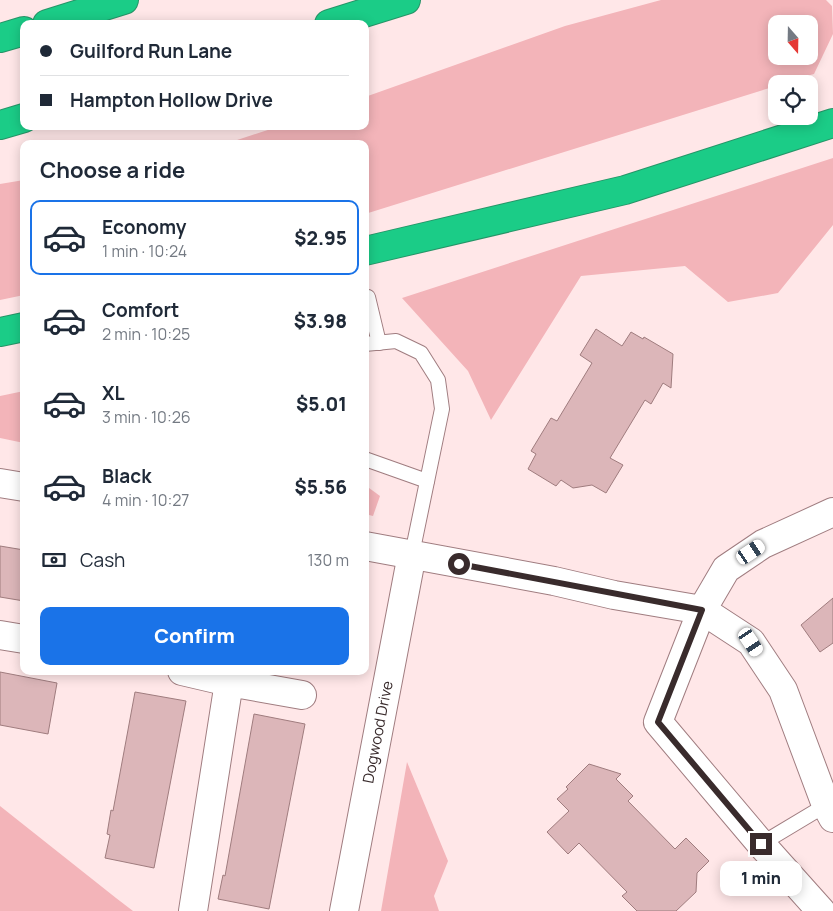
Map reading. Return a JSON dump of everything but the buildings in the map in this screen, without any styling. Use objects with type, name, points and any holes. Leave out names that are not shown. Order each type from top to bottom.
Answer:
[{"type":"highway","points":[[60,20],[124,0]]},
{"type":"highway","points":[[342,20],[406,0]]},
{"type":"highway","points":[[0,38],[20,32]]},
{"type":"highway","points":[[0,125],[20,119]]},
{"type":"highway","points":[[369,250],[625,190],[833,123]]},
{"type":"highway","points":[[0,332],[20,328]]},
{"type":"street","points":[[0,483],[20,486]]},
{"type":"street","points":[[821,911],[761,844],[658,722],[702,610],[726,569],[763,544],[833,512]]},
{"type":"street","points":[[369,547],[614,595],[702,610],[751,642],[783,690],[829,811]]},
{"type":"street","name":"Dogwood Drive","points":[[344,911],[412,554]]},
{"type":"street","points":[[0,635],[20,638]]},
{"type":"street","points":[[199,675],[302,694]]},
{"type":"street","points":[[193,911],[229,682]]},
{"type":"lane","points":[[369,308],[372,343],[396,341],[421,353],[438,380],[442,410],[412,554]]},
{"type":"lane","points":[[369,460],[427,481]]},
{"type":"lane","points":[[761,844],[829,811]]},
{"type":"shaded area","points":[[661,0],[826,0],[832,6],[833,34],[814,74],[768,75],[768,88],[369,213],[369,140],[237,140],[268,130],[369,130],[369,96],[565,26]]},
{"type":"shaded area","points":[[833,158],[833,225],[778,293],[728,302],[685,266],[581,276],[491,420],[468,371],[402,298]]},
{"type":"shaded area","points":[[20,181],[20,296],[0,300],[0,184]]},
{"type":"shaded area","points":[[20,392],[20,442],[0,438],[0,396]]},
{"type":"shaded area","points":[[369,488],[380,496],[373,516],[369,515]]},
{"type":"shaded area","points":[[407,762],[448,861],[434,896],[439,911],[381,911]]},
{"type":"shaded area","points":[[0,806],[116,898],[133,911],[0,911]]},
{"type":"route","points":[[459,564],[554,581],[614,595],[702,610],[658,722],[761,844]]}]
